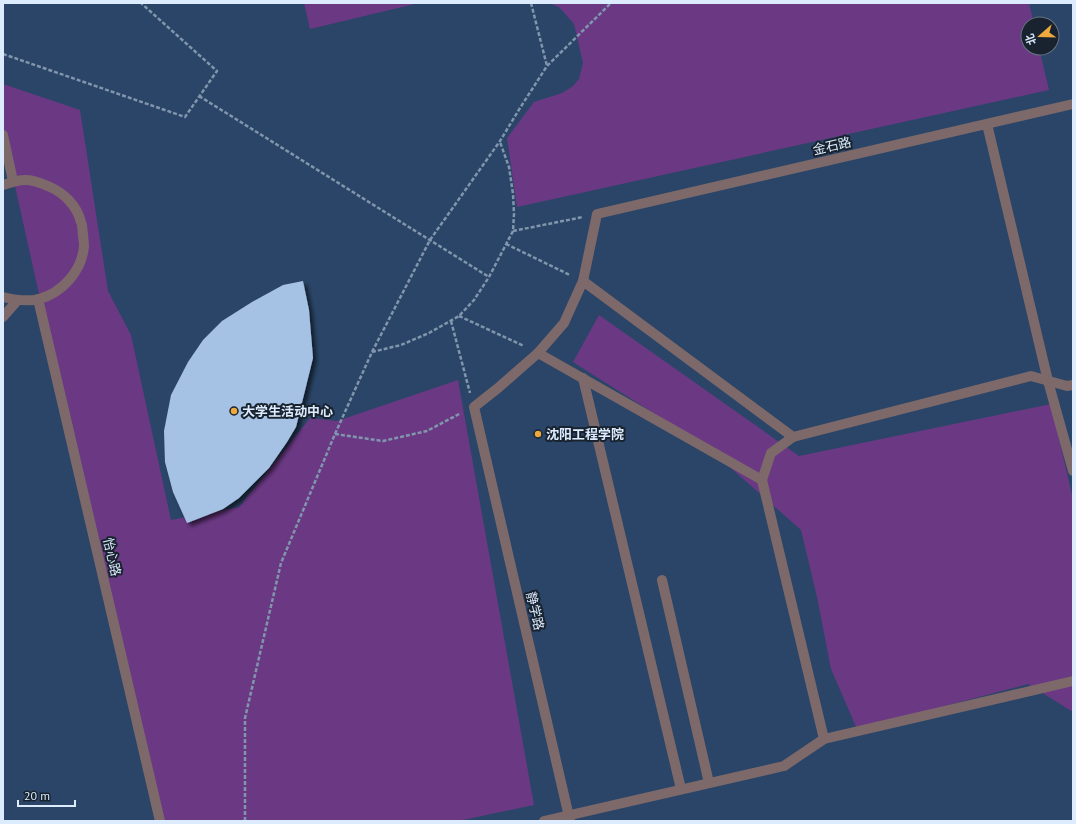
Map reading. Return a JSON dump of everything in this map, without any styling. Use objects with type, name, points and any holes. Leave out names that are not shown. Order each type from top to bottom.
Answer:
[{"type":"street","name":"金石路","points":[[597,214],[1073,104]]},
{"type":"street","points":[[987,124],[1048,381],[1073,471]]},
{"type":"street","points":[[3,135],[14,181]]},
{"type":"street","points":[[3,185],[19,180],[37,181],[59,191],[73,204],[82,222],[84,246],[79,266],[65,285],[51,295],[38,300],[17,301],[3,297]]},
{"type":"street","points":[[474,407],[538,353],[564,323],[583,281],[597,214]]},
{"type":"street","points":[[583,281],[793,437]]},
{"type":"street","name":"怡心路","points":[[38,300],[160,821]]},
{"type":"street","points":[[3,317],[17,301]]},
{"type":"street","points":[[538,353],[762,480]]},
{"type":"street","points":[[824,739],[762,480],[771,453],[793,437],[1031,376],[1068,386],[1073,385]]},
{"type":"street","points":[[583,378],[681,789]]},
{"type":"street","name":"静学路","points":[[474,407],[569,818]]},
{"type":"street","points":[[662,580],[709,783]]},
{"type":"street","points":[[544,821],[569,818],[681,789],[784,766],[824,739],[1073,681]]},
{"type":"path","points":[[3,54],[185,117],[217,72],[141,3]]},
{"type":"path","points":[[531,3],[547,66]]},
{"type":"path","points":[[245,821],[245,718],[281,563],[335,434],[372,352],[430,240],[500,141],[547,66],[611,3]]},
{"type":"path","points":[[199,96],[489,276]]},
{"type":"path","points":[[372,352],[401,345],[429,333],[459,316],[474,300],[489,276],[513,231],[513,194],[509,167],[500,141]]},
{"type":"path","points":[[513,231],[597,214]]},
{"type":"path","points":[[506,244],[583,281]]},
{"type":"path","points":[[459,316],[538,353]]},
{"type":"path","points":[[335,434],[383,442],[427,431],[474,407],[451,321]]},
{"type":"shaded area","name":"沈阳工程学院","points":[[3,3],[1073,3],[1073,821],[3,821]]},
{"type":"shaded area","points":[[304,3],[419,3],[310,29]]},
{"type":"shaded area","points":[[549,3],[1029,3],[1032,16],[1020,16],[1020,56],[1041,56],[1049,90],[517,207],[507,138],[534,102],[562,93],[573,86],[579,79],[583,63],[574,24],[559,7]]},
{"type":"shaded area","points":[[3,84],[80,110],[108,291],[131,335],[171,520],[239,507],[310,418],[337,421],[458,380],[534,805],[458,821],[156,821],[3,132]]},
{"type":"shaded area","points":[[599,315],[799,456],[1051,404],[1073,499],[1073,712],[1028,684],[857,729],[831,669],[817,597],[801,530],[707,447],[573,362]]},
{"type":"building","name":"大学生活动中心","points":[[303,281],[309,310],[313,358],[296,427],[269,468],[239,498],[223,509],[187,523],[173,492],[165,462],[164,431],[171,395],[188,362],[203,340],[222,321],[283,285]]},
{"type":"place","name":"大学生活动中心","points":[[234,411]]},
{"type":"place","name":"沈阳工程学院","points":[[538,434]]}]
